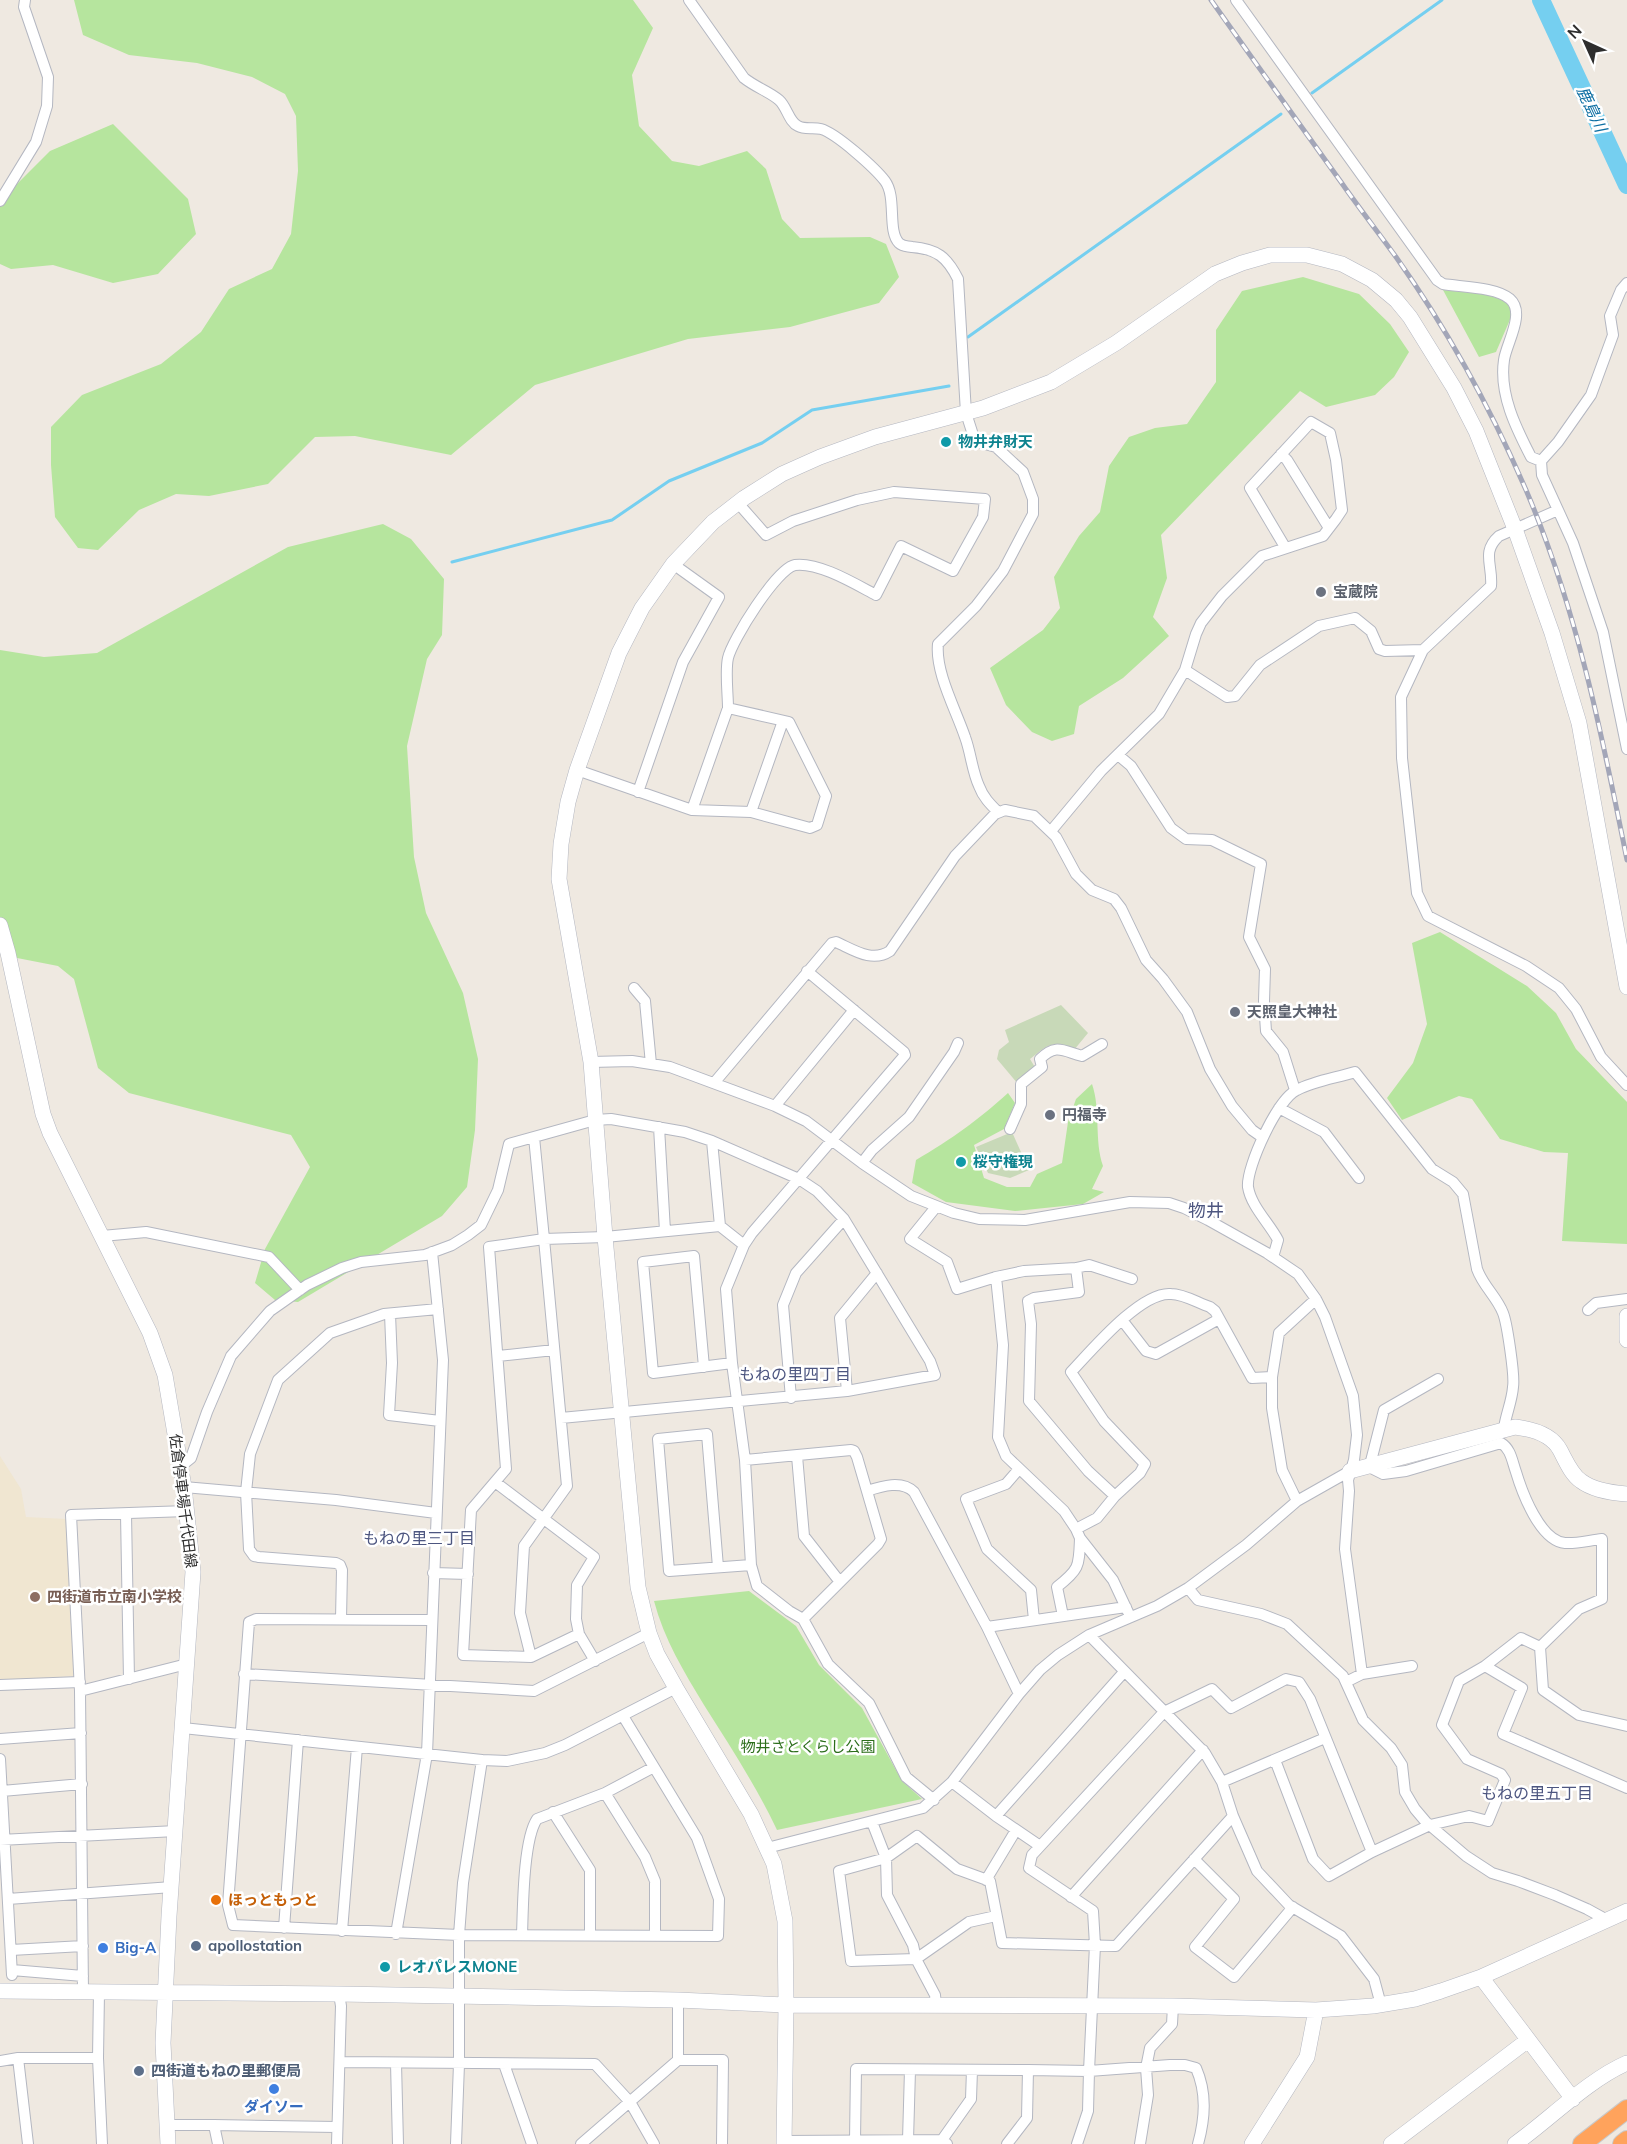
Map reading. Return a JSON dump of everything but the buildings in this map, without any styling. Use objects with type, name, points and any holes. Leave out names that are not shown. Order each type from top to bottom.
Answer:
[{"type":"highway","points":[[1582,2144],[1627,2109]]},
{"type":"highway","points":[[1622,2144],[1627,2140]]},
{"type":"street","points":[[0,201],[36,142],[47,106],[48,77],[24,7],[25,0]]},
{"type":"street","points":[[689,0],[744,78],[756,88],[779,100],[794,123],[800,127],[821,129],[837,137],[884,180],[890,192],[895,235],[898,242],[903,246],[934,252],[951,264],[958,279],[966,413],[974,438],[978,442],[996,447],[1023,472],[1033,499],[1033,514],[1003,571],[976,606],[938,644],[937,652],[947,689],[966,739],[979,787],[988,802],[998,812]]},
{"type":"street","points":[[1236,0],[1437,280],[1443,284],[1491,291],[1511,300],[1516,307],[1517,315],[1502,369],[1504,387],[1514,425],[1531,457],[1541,461]]},
{"type":"street","points":[[972,2070],[971,2099],[944,2142],[908,2140],[784,2143],[785,1921],[781,1894],[767,1848],[751,1814],[676,1688],[649,1633],[638,1587],[591,1062],[559,879],[561,844],[568,802],[577,770],[619,653],[642,608],[673,564],[713,522],[782,474],[875,437],[983,408],[1051,382],[1116,343],[1215,274],[1242,263],[1270,255],[1307,255],[1342,264],[1372,280],[1396,300],[1410,317],[1454,388],[1476,431],[1515,529],[1552,633],[1579,723],[1627,987]]},
{"type":"street","points":[[1627,283],[1621,290],[1610,316],[1613,335],[1591,395],[1558,442],[1541,461],[1542,475],[1572,543],[1603,632],[1627,750]]},
{"type":"street","points":[[1051,831],[1101,771],[1159,714],[1185,670],[1196,634],[1209,611],[1262,556],[1323,536],[1342,510],[1330,433],[1311,422],[1250,488],[1285,547]]},
{"type":"street","points":[[1281,454],[1329,528]]},
{"type":"street","points":[[692,810],[728,708],[728,657],[752,612],[769,587],[783,572],[794,565],[826,570],[876,595],[901,546],[953,571],[983,517],[985,499],[894,492],[857,500],[793,521],[766,535],[738,503]]},
{"type":"street","points":[[1558,510],[1499,536],[1490,547],[1488,555],[1492,576],[1491,586],[1423,650],[1401,697],[1402,758],[1417,893],[1428,916],[1526,966],[1559,988],[1576,1010],[1601,1057],[1627,1084]]},
{"type":"street","points":[[638,792],[683,662],[720,597],[673,564]]},
{"type":"street","points":[[1185,670],[1227,697],[1235,696],[1260,665],[1302,637],[1319,626],[1355,618],[1371,631],[1379,649],[1385,651],[1423,650]]},
{"type":"street","points":[[577,770],[692,810],[751,812],[810,828],[817,825],[826,796],[789,722],[728,708]]},
{"type":"street","points":[[751,812],[783,721]]},
{"type":"street","points":[[1118,755],[1131,766],[1171,828],[1186,839],[1212,840],[1261,864],[1249,937],[1265,969],[1266,1032],[1283,1052],[1295,1090]]},
{"type":"street","points":[[714,1083],[831,943],[836,942],[871,957],[884,955],[890,951],[955,856],[998,812],[1005,810],[1034,816],[1051,831],[1076,874],[1092,890],[1114,898],[1146,960],[1187,1012],[1210,1070],[1232,1106],[1252,1130],[1262,1137]]},
{"type":"street","name":"佐倉停車場千代田線","points":[[0,925],[43,1114],[50,1133],[150,1333],[161,1361],[188,1511],[193,1572],[164,2043],[168,2144]]},
{"type":"street","points":[[807,971],[905,1055],[744,1245],[726,1289],[732,1363],[745,1460],[751,1565],[757,1586],[803,1619],[828,1664],[869,1703],[906,1777],[934,1800]]},
{"type":"street","points":[[634,988],[645,1001],[651,1064]]},
{"type":"street","points":[[774,1106],[854,1010]]},
{"type":"street","points":[[862,1163],[872,1150],[909,1117],[958,1043]]},
{"type":"street","points":[[1010,1128],[1021,1104],[1022,1084],[1042,1067],[1040,1059],[1048,1051],[1056,1048],[1082,1056],[1102,1044]]},
{"type":"street","points":[[591,1062],[621,1061],[670,1067],[774,1106],[806,1121],[911,1196],[936,1207],[979,1219],[1025,1220],[1130,1202],[1169,1203],[1184,1208],[1273,1257],[1298,1274],[1316,1299],[1353,1396],[1357,1434],[1354,1460],[1348,1480],[1345,1549],[1362,1674]]},
{"type":"street","points":[[1273,1257],[1278,1240],[1255,1203],[1248,1186],[1262,1137],[1279,1108],[1295,1090],[1354,1072],[1432,1169],[1454,1182],[1463,1194],[1476,1269],[1481,1281],[1497,1301],[1504,1315],[1513,1366],[1514,1387],[1504,1428]]},
{"type":"street","points":[[1279,1108],[1324,1132],[1359,1178]]},
{"type":"street","points":[[181,1466],[191,1458],[207,1412],[231,1356],[270,1311],[325,1275],[361,1262],[432,1252],[452,1245],[481,1225],[498,1190],[509,1144],[595,1120],[610,1119],[685,1132],[712,1141],[799,1179],[817,1191],[844,1219],[930,1361],[935,1375],[847,1391],[791,1398],[561,1419]]},
{"type":"street","points":[[659,1127],[665,1231]]},
{"type":"street","points":[[531,1657],[520,1613],[524,1546],[567,1486],[534,1137]]},
{"type":"street","points":[[712,1141],[720,1226]]},
{"type":"street","points":[[936,1207],[910,1239],[946,1262],[957,1289],[1024,1271],[1089,1265],[1132,1279]]},
{"type":"street","points":[[791,1398],[783,1305],[796,1273],[844,1219]]},
{"type":"street","points":[[579,1634],[531,1657],[463,1655],[471,1510],[506,1469],[489,1247],[544,1239],[605,1237],[720,1226],[744,1245]]},
{"type":"street","points":[[102,1236],[146,1232],[269,1257],[300,1290]]},
{"type":"street","points":[[396,1934],[427,1754],[443,1360],[432,1252]]},
{"type":"street","points":[[704,1367],[694,1256],[643,1262],[653,1373],[704,1367],[732,1363]]},
{"type":"street","points":[[1076,1268],[1079,1292],[1034,1298],[1028,1301],[1031,1324],[1029,1401],[1088,1471],[1115,1496]]},
{"type":"street","points":[[847,1391],[840,1318],[877,1273]]},
{"type":"street","points":[[996,1278],[1003,1345],[998,1437],[1006,1456],[1064,1511],[1078,1534],[1113,1580],[1129,1612]]},
{"type":"street","points":[[1078,1534],[1097,1518],[1115,1496],[1140,1473],[1145,1464],[1104,1421],[1071,1372],[1129,1313],[1162,1294],[1174,1293],[1210,1307],[1215,1311],[1252,1378],[1272,1377]]},
{"type":"street","points":[[1297,1501],[1282,1470],[1272,1408],[1272,1377],[1278,1333],[1316,1299]]},
{"type":"street","points":[[1588,1310],[1596,1303],[1627,1299]]},
{"type":"street","points":[[341,1619],[342,1570],[340,1565],[259,1557],[249,1549],[246,1492],[250,1454],[278,1380],[330,1333],[390,1314],[438,1309]]},
{"type":"street","points":[[390,1314],[393,1363],[389,1415],[440,1421]]},
{"type":"street","points":[[1627,1316],[1627,1340]]},
{"type":"street","points":[[1122,1320],[1146,1351],[1156,1354],[1219,1319]]},
{"type":"street","points":[[1506,1331],[1512,1339],[1518,1341]]},
{"type":"street","points":[[498,1356],[554,1350]]},
{"type":"street","points":[[1369,1466],[1384,1410],[1438,1379]]},
{"type":"street","points":[[987,1627],[1063,1616],[1129,1612],[1157,1606],[1188,1588],[1246,1545],[1297,1501],[1350,1471],[1504,1428],[1528,1428],[1550,1438],[1559,1449],[1565,1463],[1581,1482],[1612,1493],[1627,1494]]},
{"type":"street","points":[[718,1568],[707,1434],[658,1438],[669,1571],[718,1568],[751,1565]]},
{"type":"street","points":[[1369,1466],[1383,1474],[1406,1472],[1501,1443],[1508,1447],[1522,1490],[1533,1513],[1541,1526],[1553,1538],[1564,1543],[1602,1539],[1602,1599],[1579,1609],[1540,1647],[1542,1690],[1579,1715],[1626,1724]]},
{"type":"street","points":[[745,1460],[854,1451],[881,1539],[803,1619]]},
{"type":"street","points":[[797,1456],[804,1536],[840,1582]]},
{"type":"street","points":[[1019,1468],[1006,1484],[966,1499],[987,1549],[1031,1590],[1034,1620]]},
{"type":"street","points":[[495,1482],[594,1557],[577,1585],[576,1619],[579,1634],[595,1661]]},
{"type":"street","points":[[867,1491],[890,1484],[912,1489],[987,1627],[1019,1694]]},
{"type":"street","points":[[184,1487],[436,1513]]},
{"type":"street","points":[[83,1984],[80,1686],[71,1515],[188,1511]]},
{"type":"street","points":[[126,1514],[129,1679]]},
{"type":"street","points":[[1063,1616],[1058,1587],[1075,1573],[1079,1561],[1078,1534]]},
{"type":"street","points":[[433,1573],[468,1574]]},
{"type":"street","points":[[1188,1588],[1198,1600],[1261,1614],[1287,1624],[1343,1676],[1364,1720],[1391,1748],[1402,1765],[1405,1792],[1415,1809],[1430,1826],[1466,1856],[1492,1873],[1556,1895],[1587,1908],[1607,1920]]},
{"type":"street","points":[[767,1848],[923,1808],[952,1782],[1040,1670],[1058,1655],[1129,1612]]},
{"type":"street","points":[[431,1620],[252,1620],[248,1625],[228,1905],[233,1925],[396,1934],[718,1936],[719,1903],[697,1838],[623,1716]]},
{"type":"street","points":[[244,1674],[534,1691],[649,1633]]},
{"type":"street","points":[[1089,1635],[1203,1750],[1222,1782],[1233,1816],[1257,1871],[1293,1907],[1341,1936],[1374,1979],[1381,2005]]},
{"type":"street","points":[[1275,1760],[1313,1859],[1329,1876],[1372,1852],[1430,1826],[1469,1816],[1488,1821],[1505,1780],[1501,1774],[1467,1759],[1442,1725],[1459,1681],[1485,1666],[1521,1638],[1540,1647]]},
{"type":"street","points":[[0,1685],[80,1686],[129,1679],[187,1664]]},
{"type":"street","points":[[1346,1682],[1362,1674],[1412,1666]]},
{"type":"street","points":[[1485,1666],[1522,1688],[1503,1734],[1627,1788]]},
{"type":"street","points":[[996,1816],[1124,1672]]},
{"type":"street","points":[[1077,2144],[1088,2111],[1095,1946],[1093,1911],[1029,1868],[1032,1855],[1164,1712],[1212,1689],[1231,1708],[1287,1679],[1299,1682],[1310,1699],[1372,1852]]},
{"type":"street","points":[[183,1728],[507,1761],[545,1753],[565,1745],[676,1688]]},
{"type":"street","points":[[0,1739],[81,1733]]},
{"type":"street","points":[[1222,1782],[1325,1738]]},
{"type":"street","points":[[284,1928],[298,1740]]},
{"type":"street","points":[[342,1931],[357,1747]]},
{"type":"street","points":[[1071,1897],[1203,1750]]},
{"type":"street","points":[[0,1759],[3,1854],[12,1972],[83,1984],[99,1992],[678,2000],[786,2005],[1173,2006],[1316,2010],[1381,2005],[1415,1999],[1481,1977],[1607,1920],[1626,1916]]},
{"type":"street","points":[[456,2144],[459,2064],[459,1935],[463,1883],[482,1760]]},
{"type":"street","points":[[522,1935],[525,1876],[534,1824],[537,1820],[605,1793],[654,1767]]},
{"type":"street","points":[[952,1782],[1040,1846]]},
{"type":"street","points":[[2,1791],[82,1785]]},
{"type":"street","points":[[605,1793],[645,1857],[655,1881],[656,1935]]},
{"type":"street","points":[[553,1812],[590,1870],[590,1935]]},
{"type":"street","points":[[996,1916],[969,1922],[916,1959],[851,1961],[839,1871],[886,1858],[917,1836],[957,1869],[990,1881],[1002,1943],[1116,1947],[1233,1816]]},
{"type":"street","points":[[872,1822],[886,1858],[887,1895],[913,1945],[916,1959],[935,1995],[936,2005]]},
{"type":"street","points":[[986,1880],[1016,1830]]},
{"type":"street","points":[[3,1840],[176,1831]]},
{"type":"street","points":[[1194,1859],[1234,1899],[1195,1947],[1234,1977],[1293,1907]]},
{"type":"street","points":[[8,1899],[172,1887]]},
{"type":"street","points":[[11,1950],[83,1946]]},
{"type":"street","points":[[1481,1977],[1573,2099]]},
{"type":"street","points":[[0,1991],[83,1984]]},
{"type":"street","points":[[99,1992],[98,2058],[102,2144]]},
{"type":"street","points":[[337,2144],[341,2006],[339,1994]]},
{"type":"street","points":[[678,2000],[678,2060]]},
{"type":"street","points":[[1140,2144],[1148,2095],[1146,2068],[1150,2048],[1172,2024],[1173,2006]]},
{"type":"street","points":[[1252,2144],[1307,2057],[1316,2010]]},
{"type":"street","points":[[1391,2144],[1528,2040]]},
{"type":"street","points":[[0,2061],[18,2058],[98,2058]]},
{"type":"street","points":[[18,2058],[28,2144]]},
{"type":"street","points":[[581,2144],[678,2060],[723,2060],[722,2144]]},
{"type":"street","points":[[340,2062],[594,2064],[630,2102],[654,2144]]},
{"type":"street","points":[[396,2063],[398,2144]]},
{"type":"street","points":[[1521,2142],[1573,2099],[1616,2068],[1627,2063]]},
{"type":"street","points":[[504,2064],[532,2144]]},
{"type":"street","points":[[855,2141],[856,2069],[1089,2071],[1185,2065],[1196,2068],[1203,2084],[1204,2102],[1198,2144]]},
{"type":"street","points":[[908,2140],[910,2070]]},
{"type":"street","points":[[1007,2144],[1027,2118],[1028,2070]]},
{"type":"street","points":[[167,2125],[337,2127]]},
{"type":"street","points":[[214,2125],[218,2144]]},
{"type":"shaded area","name":"四街道市立南小学校","points":[[0,1456],[21,1489],[26,1517],[67,1519],[74,1676],[0,1681]]},
{"type":"green space","points":[[74,0],[633,0],[653,28],[632,75],[639,126],[672,161],[699,166],[747,151],[766,169],[782,219],[800,238],[870,237],[886,244],[899,277],[879,303],[790,327],[688,339],[535,385],[451,455],[355,436],[315,437],[268,484],[209,496],[176,494],[139,510],[98,550],[78,548],[55,517],[51,427],[82,395],[161,364],[201,332],[229,289],[272,269],[291,234],[298,171],[296,116],[285,94],[252,77],[197,63],[129,55],[83,35]]},
{"type":"green space","points":[[113,124],[188,199],[196,234],[158,274],[113,283],[53,265],[11,269],[0,264],[0,201],[50,151]]},
{"type":"green space","points":[[1303,277],[1359,294],[1390,324],[1409,352],[1394,377],[1375,395],[1326,407],[1300,391],[1161,535],[1167,578],[1153,617],[1169,636],[1123,678],[1079,706],[1074,734],[1052,741],[1032,732],[1006,705],[990,668],[1043,630],[1060,608],[1054,577],[1079,536],[1100,512],[1109,466],[1129,437],[1155,428],[1187,424],[1216,382],[1216,330],[1242,291]]},
{"type":"green space","points":[[1443,290],[1484,294],[1509,302],[1512,315],[1496,352],[1479,357]]},
{"type":"green space","points":[[383,524],[411,539],[444,579],[442,635],[427,659],[407,746],[414,857],[426,913],[463,993],[478,1059],[475,1130],[467,1187],[442,1216],[298,1302],[275,1300],[255,1283],[265,1249],[310,1167],[291,1135],[129,1093],[98,1068],[74,979],[58,966],[12,957],[0,948],[0,650],[44,657],[97,653],[288,547]]},
{"type":"green space","points":[[1440,932],[1527,986],[1556,1013],[1576,1049],[1627,1102],[1627,1244],[1562,1241],[1568,1153],[1544,1152],[1500,1139],[1472,1099],[1459,1096],[1402,1120],[1387,1098],[1413,1063],[1427,1024],[1412,943]]},
{"type":"green space","points":[[1061,1005],[1088,1033],[1074,1050],[1055,1044],[1042,1050],[1030,1059],[1036,1069],[1018,1084],[997,1059],[999,1050],[1009,1042],[1005,1030]]},
{"type":"green space","points":[[1092,1084],[1103,1166],[1092,1189],[1104,1192],[1083,1204],[1015,1211],[946,1202],[912,1183],[916,1160],[964,1129],[1008,1093],[1015,1103],[1004,1129],[974,1145],[984,1178],[1007,1187],[1030,1187],[1037,1174],[1062,1163],[1068,1122],[1076,1099]]},
{"type":"green space","points":[[1012,1132],[1029,1170],[1010,1178],[988,1173],[976,1147]]},
{"type":"green space","name":"物井さとくらし公園","points":[[749,1591],[796,1626],[819,1665],[862,1708],[902,1781],[922,1799],[777,1830],[752,1782],[682,1668],[663,1629],[654,1601]]},
{"type":"waterway","points":[[1312,93],[1442,0]]},
{"type":"waterway","name":"鹿島川","points":[[1541,0],[1627,185]]},
{"type":"waterway","points":[[968,337],[1281,114]]},
{"type":"waterway","points":[[452,562],[612,520],[669,481],[762,443],[812,410],[949,386]]},
{"type":"railway","points":[[1211,0],[1415,284],[1467,370],[1498,430],[1544,535],[1574,626],[1598,719],[1627,860]]},
{"type":"place","name":"物井弁財天","points":[[946,442]]},
{"type":"place","name":"宝蔵院","points":[[1321,592]]},
{"type":"place","name":"天照皇大神社","points":[[1235,1012]]},
{"type":"place","name":"円福寺","points":[[1050,1115]]},
{"type":"place","name":"桜守権現","points":[[961,1162]]},
{"type":"place","name":"四街道市立南小学校","points":[[35,1597]]},
{"type":"place","name":"ほっともっと","points":[[216,1900]]},
{"type":"place","name":"apollostation","points":[[196,1946]]},
{"type":"place","name":"Big-A","points":[[103,1948]]},
{"type":"place","name":"レオパレスMONE","points":[[385,1967]]},
{"type":"place","name":"四街道もねの里郵便局","points":[[139,2071]]},
{"type":"place","name":"ダイソー","points":[[274,2089]]},
{"type":"district","name":"物井","points":[[1206,1211]]},
{"type":"district","name":"もねの里四丁目","points":[[795,1374]]},
{"type":"district","name":"もねの里三丁目","points":[[419,1538]]},
{"type":"district","name":"もねの里五丁目","points":[[1537,1793]]}]
